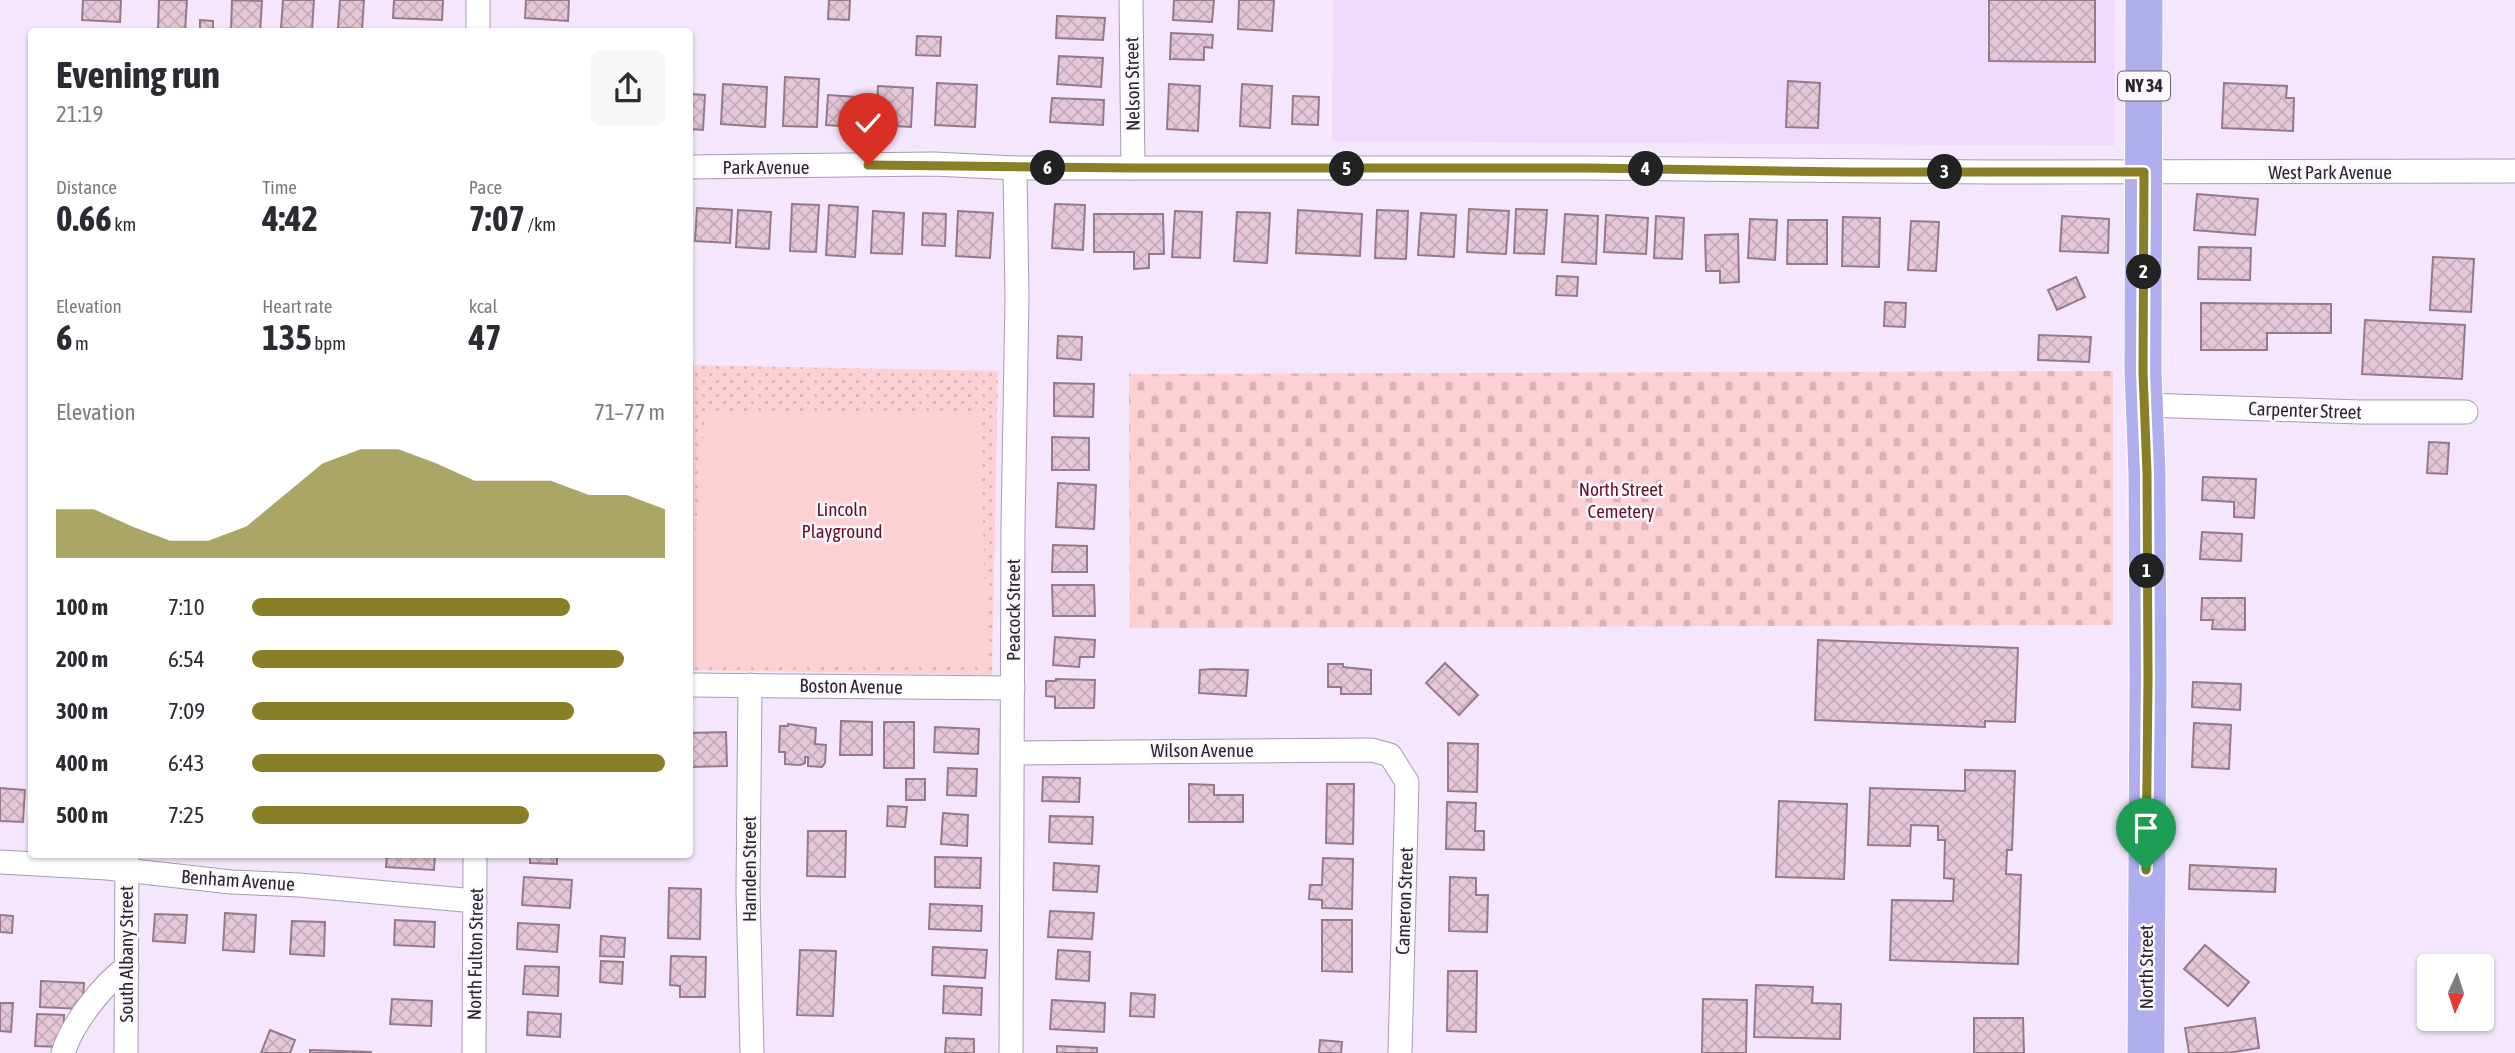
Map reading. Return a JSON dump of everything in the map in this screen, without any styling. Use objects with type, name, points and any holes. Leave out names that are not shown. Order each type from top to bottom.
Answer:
[{"type":"main road","name":"North Street","points":[[2144,0],[2144,405],[2148,679],[2146,1053]]},
{"type":"street","points":[[478,0],[478,28]]},
{"type":"street","name":"Nelson Street","points":[[1131,0],[1133,168]]},
{"type":"street","name":"Park Avenue","points":[[693,167],[934,164],[1133,168],[2144,172]]},
{"type":"street","name":"Peacock Street","points":[[1012,1053],[1013,527],[1017,298],[1015,167]]},
{"type":"street","name":"West Park Avenue","points":[[2144,172],[2515,171]]},
{"type":"street","name":"Carpenter Street","points":[[2144,405],[2360,412],[2466,412]]},
{"type":"street","name":"Boston Avenue","points":[[693,685],[1013,688]]},
{"type":"street","name":"Harnden Street","points":[[750,685],[748,891],[752,1053]]},
{"type":"street","name":"Wilson Avenue","points":[[1013,753],[1372,750],[1390,755]]},
{"type":"street","name":"Cameron Street","points":[[1390,755],[1407,782],[1400,1053]]},
{"type":"street","name":"North Fulton Street","points":[[474,1053],[475,858]]},
{"type":"street","name":"Benham Avenue","points":[[0,862],[127,863],[475,901]]},
{"type":"street","name":"South Albany Street","points":[[126,1053],[127,863]]},
{"type":"street","points":[[63,1053],[66,1042],[99,994],[112,978],[127,967]]},
{"type":"shaded area","points":[[1333,0],[2115,0],[2114,146],[1332,141]]},
{"type":"green space","name":"Lincoln Playground","points":[[693,365],[998,371],[992,675],[693,670]]},
{"type":"green space","name":"North Street Cemetery","points":[[2113,371],[2113,625],[1130,628],[1129,374]]},
{"type":"green space","name":"Lincoln Playground","points":[[705,412],[980,415],[987,666],[701,666],[693,658],[693,566]]},
{"type":"building","points":[[83,0],[121,0],[120,22],[82,20]]},
{"type":"building","points":[[159,0],[187,0],[185,28],[158,28]]},
{"type":"building","points":[[232,0],[262,1],[260,28],[231,28]]},
{"type":"building","points":[[283,0],[314,0],[312,28],[281,28]]},
{"type":"building","points":[[340,0],[364,0],[362,28],[338,28]]},
{"type":"building","points":[[394,0],[443,0],[442,20],[393,18]]},
{"type":"building","points":[[526,0],[569,0],[568,21],[525,18]]},
{"type":"building","points":[[829,0],[850,0],[849,20],[828,19]]},
{"type":"building","points":[[1174,0],[1214,0],[1212,22],[1173,20]]},
{"type":"building","points":[[1239,0],[1274,0],[1272,31],[1238,29]]},
{"type":"building","points":[[1989,0],[2095,0],[2095,62],[1989,61]]},
{"type":"building","points":[[1057,16],[1105,18],[1103,40],[1056,38]]},
{"type":"building","points":[[200,20],[213,21],[213,28],[200,28]]},
{"type":"building","points":[[1171,33],[1213,35],[1212,48],[1204,47],[1204,60],[1170,59]]},
{"type":"building","points":[[917,36],[941,37],[940,56],[916,55]]},
{"type":"building","points":[[1059,56],[1103,58],[1101,87],[1057,84]]},
{"type":"building","points":[[785,77],[819,79],[817,127],[783,126]]},
{"type":"building","points":[[1788,81],[1820,83],[1818,128],[1786,127]]},
{"type":"building","points":[[937,83],[977,85],[975,127],[935,125]]},
{"type":"building","points":[[2224,83],[2287,86],[2286,98],[2294,98],[2293,131],[2222,128]]},
{"type":"building","points":[[723,84],[767,87],[765,127],[721,124]]},
{"type":"building","points":[[1169,84],[1200,86],[1198,131],[1167,129]]},
{"type":"building","points":[[1242,84],[1272,86],[1270,128],[1240,126]]},
{"type":"building","points":[[878,86],[913,88],[911,127],[876,125]]},
{"type":"building","points":[[693,94],[705,95],[703,130],[693,129]]},
{"type":"building","points":[[828,95],[857,97],[856,127],[826,125]]},
{"type":"building","points":[[1293,96],[1319,97],[1318,125],[1292,124]]},
{"type":"building","points":[[1052,98],[1104,100],[1103,125],[1050,122]]},
{"type":"building","points":[[2197,194],[2258,199],[2255,235],[2194,230]]},
{"type":"building","points":[[792,204],[819,205],[816,252],[790,251]]},
{"type":"building","points":[[1055,204],[1085,205],[1083,250],[1052,248]]},
{"type":"building","points":[[829,205],[858,207],[855,257],[826,255]]},
{"type":"building","points":[[697,208],[732,210],[730,243],[695,241]]},
{"type":"building","points":[[1469,209],[1509,211],[1506,254],[1467,252]]},
{"type":"building","points":[[1516,209],[1547,210],[1544,254],[1514,253]]},
{"type":"building","points":[[738,210],[771,212],[769,249],[736,247]]},
{"type":"building","points":[[1298,210],[1362,214],[1360,256],[1296,253]]},
{"type":"building","points":[[1377,210],[1408,211],[1406,259],[1375,258]]},
{"type":"building","points":[[873,211],[904,213],[902,254],[871,253]]},
{"type":"building","points":[[958,211],[993,213],[990,258],[956,256]]},
{"type":"building","points":[[1175,211],[1202,212],[1200,258],[1172,257]]},
{"type":"building","points":[[1237,212],[1270,213],[1267,263],[1234,261]]},
{"type":"building","points":[[923,213],[946,214],[945,246],[922,245]]},
{"type":"building","points":[[1421,213],[1456,215],[1454,257],[1418,255]]},
{"type":"building","points":[[1094,214],[1163,214],[1164,254],[1149,254],[1149,268],[1134,269],[1134,252],[1094,252]]},
{"type":"building","points":[[1565,214],[1598,216],[1596,264],[1562,262]]},
{"type":"building","points":[[1606,215],[1648,218],[1646,254],[1604,252]]},
{"type":"building","points":[[1656,216],[1684,218],[1682,259],[1654,258]]},
{"type":"building","points":[[2062,216],[2109,219],[2108,253],[2060,251]]},
{"type":"building","points":[[1843,217],[1880,218],[1879,267],[1842,266]]},
{"type":"building","points":[[1750,219],[1777,220],[1775,260],[1748,258]]},
{"type":"building","points":[[1788,220],[1827,220],[1827,264],[1787,264]]},
{"type":"building","points":[[1911,221],[1939,222],[1936,271],[1908,270]]},
{"type":"building","points":[[1738,234],[1739,282],[1720,283],[1720,271],[1706,271],[1705,235]]},
{"type":"building","points":[[2199,247],[2251,248],[2250,280],[2198,279]]},
{"type":"building","points":[[2433,257],[2474,259],[2471,312],[2430,310]]},
{"type":"building","points":[[1557,276],[1578,277],[1577,296],[1556,295]]},
{"type":"building","points":[[2076,277],[2085,297],[2057,310],[2048,290]]},
{"type":"building","points":[[1885,302],[1906,303],[1905,327],[1884,326]]},
{"type":"building","points":[[2201,303],[2331,304],[2331,333],[2267,333],[2267,350],[2201,350]]},
{"type":"building","points":[[2365,320],[2465,325],[2462,379],[2362,374]]},
{"type":"building","points":[[2039,335],[2091,337],[2089,362],[2038,360]]},
{"type":"building","points":[[1058,336],[1082,337],[1081,360],[1057,358]]},
{"type":"building","points":[[1054,383],[1094,384],[1093,417],[1054,416]]},
{"type":"building","points":[[1052,437],[1089,438],[1089,470],[1052,470]]},
{"type":"building","points":[[2429,442],[2449,443],[2447,474],[2427,473]]},
{"type":"building","points":[[2203,477],[2256,479],[2254,518],[2234,517],[2234,502],[2202,500]]},
{"type":"building","points":[[1058,483],[1096,485],[1094,529],[1056,527]]},
{"type":"building","points":[[2202,532],[2242,534],[2241,561],[2200,559]]},
{"type":"building","points":[[1053,545],[1087,546],[1087,572],[1052,572]]},
{"type":"building","points":[[1052,585],[1094,585],[1095,616],[1053,616]]},
{"type":"building","points":[[2202,598],[2245,598],[2245,630],[2212,629],[2213,620],[2201,620]]},
{"type":"building","points":[[1055,637],[1095,640],[1094,657],[1080,657],[1079,667],[1053,665]]},
{"type":"building","points":[[1818,640],[2018,648],[2015,722],[1985,721],[1985,727],[1815,720]]},
{"type":"building","points":[[1445,663],[1478,695],[1459,715],[1426,683]]},
{"type":"building","points":[[1328,664],[1371,670],[1371,694],[1341,694],[1341,687],[1328,687]]},
{"type":"building","points":[[1200,670],[1248,670],[1246,696],[1199,693]]},
{"type":"building","points":[[1095,680],[1094,708],[1055,708],[1055,697],[1046,696],[1046,681]]},
{"type":"building","points":[[2193,682],[2241,684],[2240,710],[2192,707]]},
{"type":"building","points":[[841,721],[872,722],[872,755],[840,755]]},
{"type":"building","points":[[884,722],[914,722],[914,768],[884,768]]},
{"type":"building","points":[[2194,723],[2231,725],[2229,769],[2192,767]]},
{"type":"building","points":[[788,724],[816,728],[815,744],[826,745],[825,763],[822,767],[808,766],[808,757],[805,757],[805,763],[800,765],[785,764],[785,752],[779,752],[780,726]]},
{"type":"building","points":[[935,727],[979,729],[978,754],[934,752]]},
{"type":"building","points":[[726,732],[727,766],[693,767],[693,733]]},
{"type":"building","points":[[1448,743],[1478,744],[1477,792],[1448,791]]},
{"type":"building","points":[[948,768],[977,769],[976,796],[947,795]]},
{"type":"building","points":[[1965,770],[2015,771],[2012,850],[2007,850],[2006,874],[2021,875],[2018,964],[1890,960],[1892,900],[1953,901],[1954,879],[1944,878],[1945,840],[1938,840],[1938,826],[1911,825],[1910,846],[1868,845],[1870,788],[1965,791]]},
{"type":"building","points":[[1043,777],[1080,778],[1079,802],[1042,801]]},
{"type":"building","points":[[906,779],[925,779],[925,800],[906,800]]},
{"type":"building","points":[[1189,784],[1214,785],[1214,795],[1243,795],[1243,822],[1189,822]]},
{"type":"building","points":[[1327,784],[1354,784],[1353,844],[1326,843]]},
{"type":"building","points":[[0,788],[25,790],[23,822],[0,821]]},
{"type":"building","points":[[1779,801],[1847,804],[1844,879],[1776,877]]},
{"type":"building","points":[[1447,802],[1476,803],[1475,831],[1484,831],[1484,850],[1446,849]]},
{"type":"building","points":[[888,806],[907,807],[905,827],[887,826]]},
{"type":"building","points":[[943,813],[968,815],[967,846],[941,844]]},
{"type":"building","points":[[1050,816],[1093,817],[1092,844],[1049,842]]},
{"type":"building","points":[[808,831],[846,831],[845,877],[807,876]]},
{"type":"building","points":[[935,857],[981,858],[980,888],[935,887]]},
{"type":"building","points":[[387,858],[435,858],[434,870],[386,867]]},
{"type":"building","points":[[530,858],[557,858],[557,864],[530,863]]},
{"type":"building","points":[[1323,858],[1353,859],[1352,909],[1322,908],[1322,900],[1309,899],[1310,885],[1322,885]]},
{"type":"building","points":[[1054,863],[1099,866],[1097,892],[1053,890]]},
{"type":"building","points":[[2190,865],[2276,869],[2275,892],[2189,889]]},
{"type":"building","points":[[524,877],[572,880],[570,908],[522,905]]},
{"type":"building","points":[[1450,877],[1476,878],[1476,895],[1488,895],[1487,932],[1449,931]]},
{"type":"building","points":[[669,888],[701,889],[700,939],[668,938]]},
{"type":"building","points":[[930,904],[982,906],[981,931],[929,929]]},
{"type":"building","points":[[1050,911],[1094,913],[1092,939],[1048,937]]},
{"type":"building","points":[[225,913],[256,915],[254,952],[223,950]]},
{"type":"building","points":[[155,914],[187,915],[185,943],[153,941]]},
{"type":"building","points":[[0,915],[13,916],[12,933],[0,932]]},
{"type":"building","points":[[395,920],[435,922],[434,947],[394,945]]},
{"type":"building","points":[[1322,920],[1352,920],[1352,972],[1322,971]]},
{"type":"building","points":[[292,921],[325,922],[324,956],[290,954]]},
{"type":"building","points":[[518,923],[559,925],[557,952],[517,949]]},
{"type":"building","points":[[601,936],[625,938],[624,957],[600,956]]},
{"type":"building","points":[[2205,945],[2249,982],[2228,1006],[2184,969]]},
{"type":"building","points":[[933,947],[987,950],[985,978],[932,975]]},
{"type":"building","points":[[800,950],[836,951],[833,1016],[797,1015]]},
{"type":"building","points":[[1058,950],[1090,952],[1089,981],[1056,979]]},
{"type":"building","points":[[671,956],[706,957],[705,997],[680,997],[680,986],[670,985]]},
{"type":"building","points":[[601,961],[623,962],[622,984],[600,982]]},
{"type":"building","points":[[525,966],[559,967],[558,996],[523,994]]},
{"type":"building","points":[[1448,971],[1477,971],[1476,1032],[1447,1031]]},
{"type":"building","points":[[41,981],[84,983],[82,1009],[40,1007]]},
{"type":"building","points":[[1756,985],[1813,987],[1812,1003],[1841,1004],[1840,1039],[1754,1037]]},
{"type":"building","points":[[944,986],[982,988],[981,1015],[943,1013]]},
{"type":"building","points":[[1131,993],[1155,995],[1154,1017],[1130,1016]]},
{"type":"building","points":[[392,999],[432,1001],[431,1026],[390,1024]]},
{"type":"building","points":[[1703,999],[1747,1000],[1746,1053],[1702,1053]]},
{"type":"building","points":[[1052,1000],[1105,1003],[1104,1032],[1050,1029]]},
{"type":"building","points":[[0,1003],[13,1003],[11,1032],[0,1031]]},
{"type":"building","points":[[528,1012],[561,1014],[560,1037],[527,1035]]},
{"type":"building","points":[[37,1014],[64,1015],[63,1047],[35,1046]]},
{"type":"building","points":[[1974,1018],[2023,1018],[2024,1053],[1974,1053]]},
{"type":"building","points":[[2255,1018],[2259,1048],[2228,1053],[2189,1053],[2185,1028]]},
{"type":"building","points":[[270,1030],[295,1040],[290,1053],[261,1053]]},
{"type":"building","points":[[946,1038],[974,1039],[974,1053],[945,1053]]},
{"type":"building","points":[[1320,1040],[1342,1042],[1341,1053],[1319,1053]]},
{"type":"building","points":[[1057,1046],[1097,1048],[1097,1053],[1057,1053]]},
{"type":"building","points":[[310,1050],[372,1052],[310,1053]]},
{"type":"route","points":[[868,165],[2144,172],[2143,372],[2147,473],[2148,679],[2146,870]]}]
